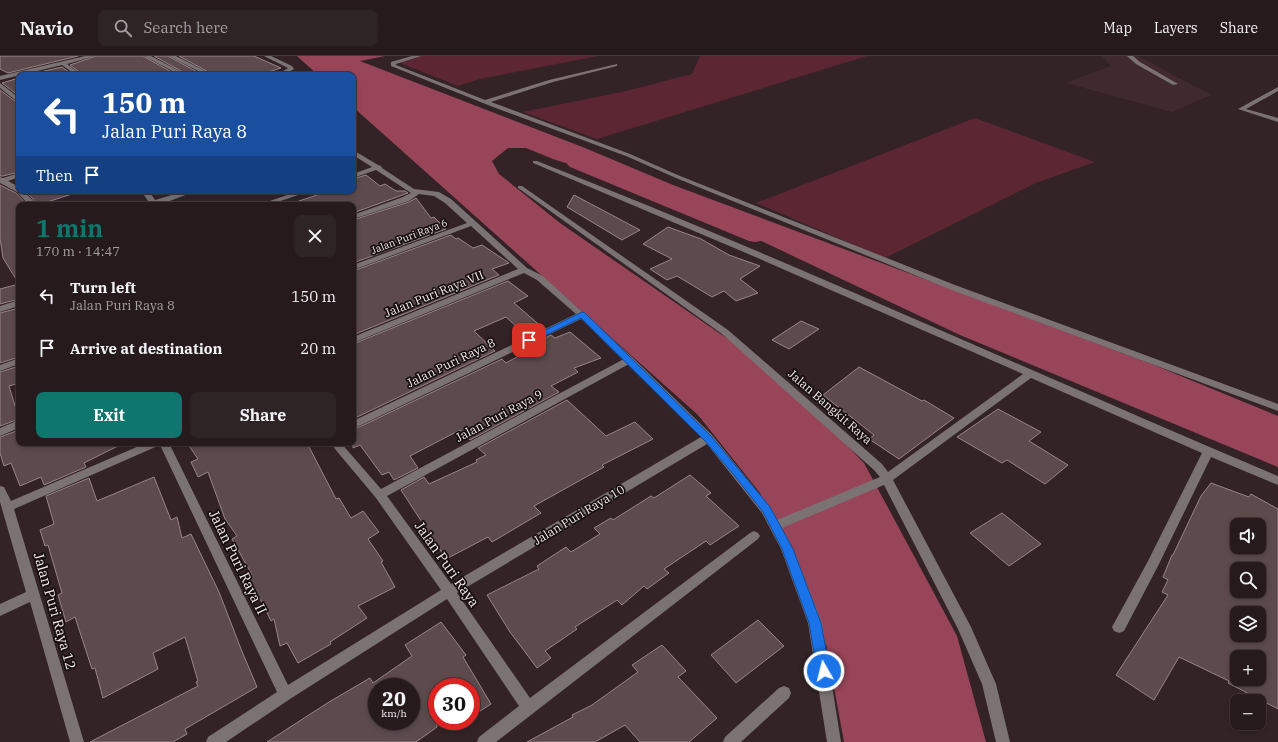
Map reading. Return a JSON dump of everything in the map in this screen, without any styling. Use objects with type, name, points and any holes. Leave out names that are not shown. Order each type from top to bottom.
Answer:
[{"type":"street","points":[[25,72],[92,56]]},
{"type":"street","points":[[147,56],[178,72]]},
{"type":"street","points":[[172,56],[204,72]]},
{"type":"street","points":[[267,56],[290,67],[291,69],[286,72]]},
{"type":"street","points":[[418,56],[393,63],[394,66],[485,102],[628,155],[678,177],[952,287],[1278,408]]},
{"type":"street","points":[[1130,56],[1138,63],[1175,84]]},
{"type":"street","points":[[63,63],[75,72]]},
{"type":"street","points":[[485,102],[550,81],[615,65]]},
{"type":"street","points":[[0,78],[16,74]]},
{"type":"street","points":[[0,85],[16,98]]},
{"type":"street","points":[[1278,89],[1241,109],[1278,120]]},
{"type":"street","points":[[356,154],[417,192],[432,193],[441,196],[524,270],[540,278],[630,360],[708,438],[736,471],[778,525],[793,562],[815,623],[834,742]]},
{"type":"street","points":[[535,162],[590,183],[848,293],[1208,452],[1278,481]]},
{"type":"street","points":[[356,175],[379,167]]},
{"type":"street","points":[[1,180],[16,177]]},
{"type":"street","points":[[1,180],[16,189]]},
{"type":"street","name":"Jalan Bangkit Raya","points":[[520,187],[725,332],[878,467],[883,480],[913,530],[964,627],[989,684],[1004,742]]},
{"type":"street","points":[[356,216],[400,201],[417,192]]},
{"type":"street","points":[[22,194],[30,202]]},
{"type":"street","points":[[160,202],[183,194]]},
{"type":"street","points":[[271,202],[297,194]]},
{"type":"street","name":"Jalan Puri Raya 6","points":[[356,267],[473,223]]},
{"type":"street","name":"Jalan Puri Raya VII","points":[[356,339],[524,270]]},
{"type":"street","points":[[0,309],[16,304]]},
{"type":"street","name":"Jalan Puri Raya 8","points":[[356,424],[582,315]]},
{"type":"street","name":"Jalan Puri Raya 9","points":[[380,495],[630,360]]},
{"type":"street","points":[[0,368],[16,362]]},
{"type":"street","points":[[778,525],[883,480],[1030,374]]},
{"type":"street","points":[[0,432],[16,425]]},
{"type":"street","name":"Jalan Puri Raya 10","points":[[213,742],[449,591],[708,438]]},
{"type":"street","points":[[8,507],[149,446]]},
{"type":"street","name":"Jalan Puri Raya II","points":[[165,446],[286,694]]},
{"type":"street","name":"Jalan Puri Raya","points":[[338,446],[380,495],[449,591],[528,707]]},
{"type":"street","points":[[1120,627],[1208,452]]},
{"type":"street","name":"Jalan Puri Raya 12","points":[[0,490],[8,507],[77,742]]},
{"type":"street","points":[[484,742],[754,536]]},
{"type":"street","points":[[0,610],[34,594]]},
{"type":"street","points":[[730,742],[784,692]]},
{"type":"shaded area","points":[[297,56],[385,56],[360,61],[585,148],[673,185],[1154,365],[1278,416],[1278,467],[960,335],[664,195],[553,159],[526,148],[508,148],[492,161],[499,174],[560,223],[777,373],[864,463],[957,636],[986,742],[844,742],[810,556],[698,415],[356,110],[356,72],[315,72]]},
{"type":"shaded area","points":[[421,56],[598,56],[480,79],[458,86],[400,63],[410,58]]},
{"type":"shaded area","points":[[700,56],[867,56],[597,139],[523,112],[626,91],[692,74]]},
{"type":"shaded area","points":[[1102,56],[1138,56],[1211,95],[1172,112],[1066,83],[1111,66]]},
{"type":"shaded area","points":[[975,118],[1095,162],[1036,183],[885,258],[756,203]]},
{"type":"building","points":[[0,56],[78,56],[8,73],[0,69]]},
{"type":"building","points":[[96,56],[143,56],[172,72],[79,72],[70,65]]},
{"type":"building","points":[[154,56],[168,56],[197,72],[183,72]]},
{"type":"building","points":[[179,56],[254,56],[281,68],[268,72],[208,72]]},
{"type":"building","points":[[62,67],[69,72],[40,72]]},
{"type":"building","points":[[16,79],[16,94],[2,83]]},
{"type":"building","points":[[0,90],[16,102],[16,173],[0,176]]},
{"type":"building","points":[[366,175],[380,186],[385,184],[396,191],[405,191],[408,193],[356,212],[356,202],[296,202],[320,194],[356,194],[356,178]]},
{"type":"building","points":[[0,185],[16,193],[24,202],[16,202],[16,279],[3,258],[0,238]]},
{"type":"building","points":[[29,194],[72,194],[47,202],[35,202]]},
{"type":"building","points":[[574,195],[640,230],[622,240],[567,207]]},
{"type":"building","points":[[416,198],[431,218],[434,217],[446,229],[356,262],[356,219],[409,202]]},
{"type":"building","points":[[668,227],[701,239],[729,255],[760,266],[740,279],[758,293],[736,301],[724,291],[712,297],[677,276],[667,280],[650,269],[672,259],[643,244]]},
{"type":"building","points":[[451,235],[473,248],[482,245],[509,263],[492,269],[499,275],[356,334],[356,270]]},
{"type":"building","points":[[508,281],[528,296],[514,303],[543,328],[527,336],[506,317],[474,331],[495,351],[356,418],[356,343]]},
{"type":"building","points":[[16,285],[16,300],[0,304],[0,289]]},
{"type":"building","points":[[16,309],[16,358],[0,363],[0,313]]},
{"type":"building","points":[[801,321],[819,329],[789,349],[772,340]]},
{"type":"building","points":[[570,332],[601,358],[574,368],[578,372],[551,386],[559,392],[470,440],[460,430],[410,456],[418,468],[394,480],[389,472],[382,475],[360,445],[353,448],[353,446],[356,446],[356,429],[502,359],[506,363],[538,345],[535,343],[551,335],[555,338]]},
{"type":"building","points":[[16,367],[16,384],[9,386],[16,409],[16,420],[0,426],[0,372]]},
{"type":"building","points":[[859,367],[922,401],[924,400],[954,418],[899,459],[869,439],[874,435],[823,395]]},
{"type":"building","points":[[567,400],[606,436],[635,422],[653,439],[602,465],[604,467],[534,506],[541,513],[492,542],[488,537],[446,559],[401,490],[424,477],[429,484],[477,462],[476,460],[486,455],[478,448]]},
{"type":"building","points":[[998,409],[1041,432],[1029,441],[1068,465],[1045,484],[1007,460],[1002,463],[957,437]]},
{"type":"building","points":[[16,431],[16,446],[118,446],[84,463],[86,467],[44,485],[41,477],[20,486],[11,463],[4,466],[0,453],[0,437]]},
{"type":"building","points":[[189,446],[309,446],[336,499],[339,498],[351,518],[363,511],[379,532],[368,539],[383,561],[381,562],[395,587],[358,606],[367,618],[330,642],[331,644],[298,663],[287,643],[280,646],[274,619],[271,621],[263,604],[246,578],[252,575],[232,539],[237,536],[225,519],[208,472],[198,477],[191,462],[198,459]]},
{"type":"building","points":[[690,475],[711,493],[706,496],[739,526],[710,545],[706,541],[664,569],[669,573],[647,589],[644,586],[622,605],[617,600],[575,627],[577,629],[545,651],[551,658],[537,668],[510,632],[487,595],[539,569],[537,566],[566,547],[571,552],[600,534],[594,528],[611,518],[613,520],[651,496],[654,498]]},
{"type":"building","points":[[154,477],[171,520],[177,517],[182,538],[191,534],[219,592],[257,687],[185,729],[187,734],[173,742],[90,742],[198,686],[196,682],[198,681],[185,637],[153,653],[158,669],[103,698],[95,668],[92,669],[75,617],[66,622],[58,595],[62,593],[48,545],[45,546],[40,530],[54,524],[46,496],[89,478],[97,501]]},
{"type":"building","points":[[1211,483],[1249,497],[1251,494],[1278,509],[1278,709],[1266,703],[1266,694],[1249,694],[1234,686],[1266,686],[1266,650],[1230,650],[1230,684],[1228,683],[1229,681],[1179,657],[1154,700],[1116,675],[1168,595],[1162,592],[1168,580],[1163,577],[1201,496]]},
{"type":"building","points":[[1002,513],[1041,544],[1009,566],[970,533]]},
{"type":"building","points":[[758,620],[784,646],[736,683],[711,655]]},
{"type":"building","points":[[441,622],[466,655],[463,657],[476,678],[428,678],[428,730],[433,730],[416,742],[267,742],[329,702],[368,679],[368,730],[420,730],[420,678],[380,678],[412,656],[405,645]]},
{"type":"building","points":[[662,645],[686,671],[678,677],[717,718],[689,742],[640,742],[625,725],[595,742],[527,742],[573,717],[572,715],[592,705],[638,672],[632,665]]},
{"type":"building","points":[[480,686],[491,704],[480,711]]},
{"type":"waterway","points":[[575,164],[755,237]]},
{"type":"waterway","points":[[771,499],[777,505],[831,632]]},
{"type":"route","points":[[529,340],[582,315],[630,360],[708,438],[766,510],[787,549],[815,623],[824,671]]}]
